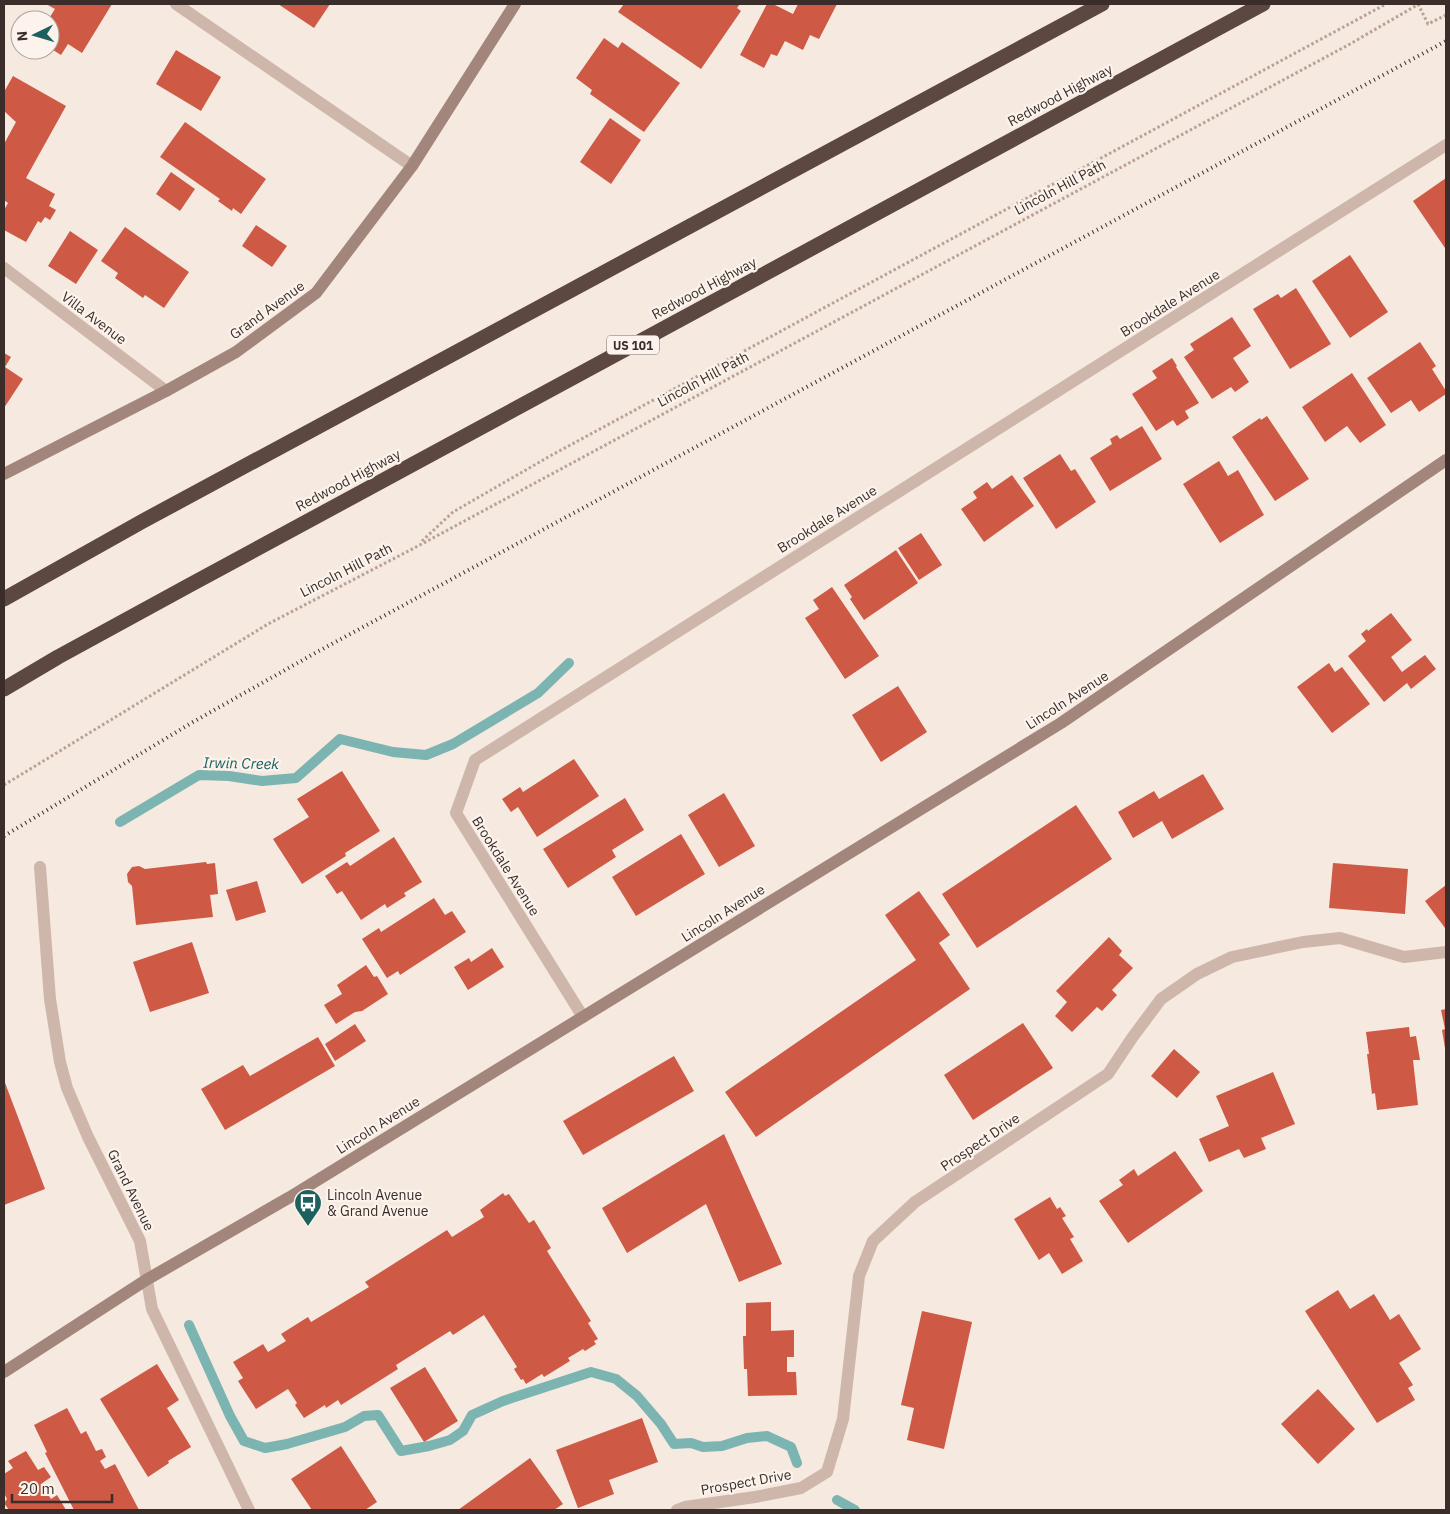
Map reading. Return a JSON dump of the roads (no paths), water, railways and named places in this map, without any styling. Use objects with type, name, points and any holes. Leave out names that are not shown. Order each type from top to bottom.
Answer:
[{"type":"highway","points":[[4,599],[151,517],[1102,4]]},
{"type":"highway","name":"Redwood Highway","points":[[4,689],[188,586],[1263,4]]},
{"type":"main road","name":"Grand Avenue","points":[[4,474],[166,391],[236,352],[316,293],[412,166],[515,4]]},
{"type":"main road","name":"Lincoln Avenue","points":[[4,1372],[146,1280],[290,1197],[1061,723],[1446,460]]},
{"type":"street","points":[[176,4],[412,166]]},
{"type":"street","name":"Brookdale Avenue","points":[[583,1016],[456,813],[475,760],[1446,145]]},
{"type":"street","name":"Villa Avenue","points":[[4,268],[166,391]]},
{"type":"street","name":"Grand Avenue","points":[[40,868],[50,999],[60,1062],[67,1088],[84,1129],[140,1241],[152,1308],[249,1510]]},
{"type":"street","name":"Prospect Drive","points":[[678,1510],[685,1507],[801,1488],[827,1472],[843,1419],[859,1276],[874,1241],[915,1202],[1108,1074],[1162,998],[1197,974],[1232,957],[1303,942],[1340,938],[1404,957],[1446,952]]},
{"type":"waterway","name":"Irwin Creek","points":[[120,822],[199,775],[229,776],[262,781],[296,778],[340,739],[393,752],[426,755],[453,744],[538,693],[569,663]]},
{"type":"waterway","points":[[189,1325],[230,1416],[244,1441],[265,1448],[287,1444],[345,1427],[364,1416],[378,1415],[401,1451],[429,1446],[450,1440],[463,1431],[472,1415],[503,1401],[591,1372],[616,1379],[637,1396],[661,1424],[674,1444],[691,1443],[703,1447],[722,1446],[747,1438],[767,1436],[791,1447],[797,1463]]},
{"type":"waterway","points":[[837,1500],[855,1510]]},
{"type":"railway","points":[[4,836],[193,722],[317,652],[1446,41]]},
{"type":"place","name":"Lincoln Avenue & Grand Avenue","points":[[308,1227]]}]
